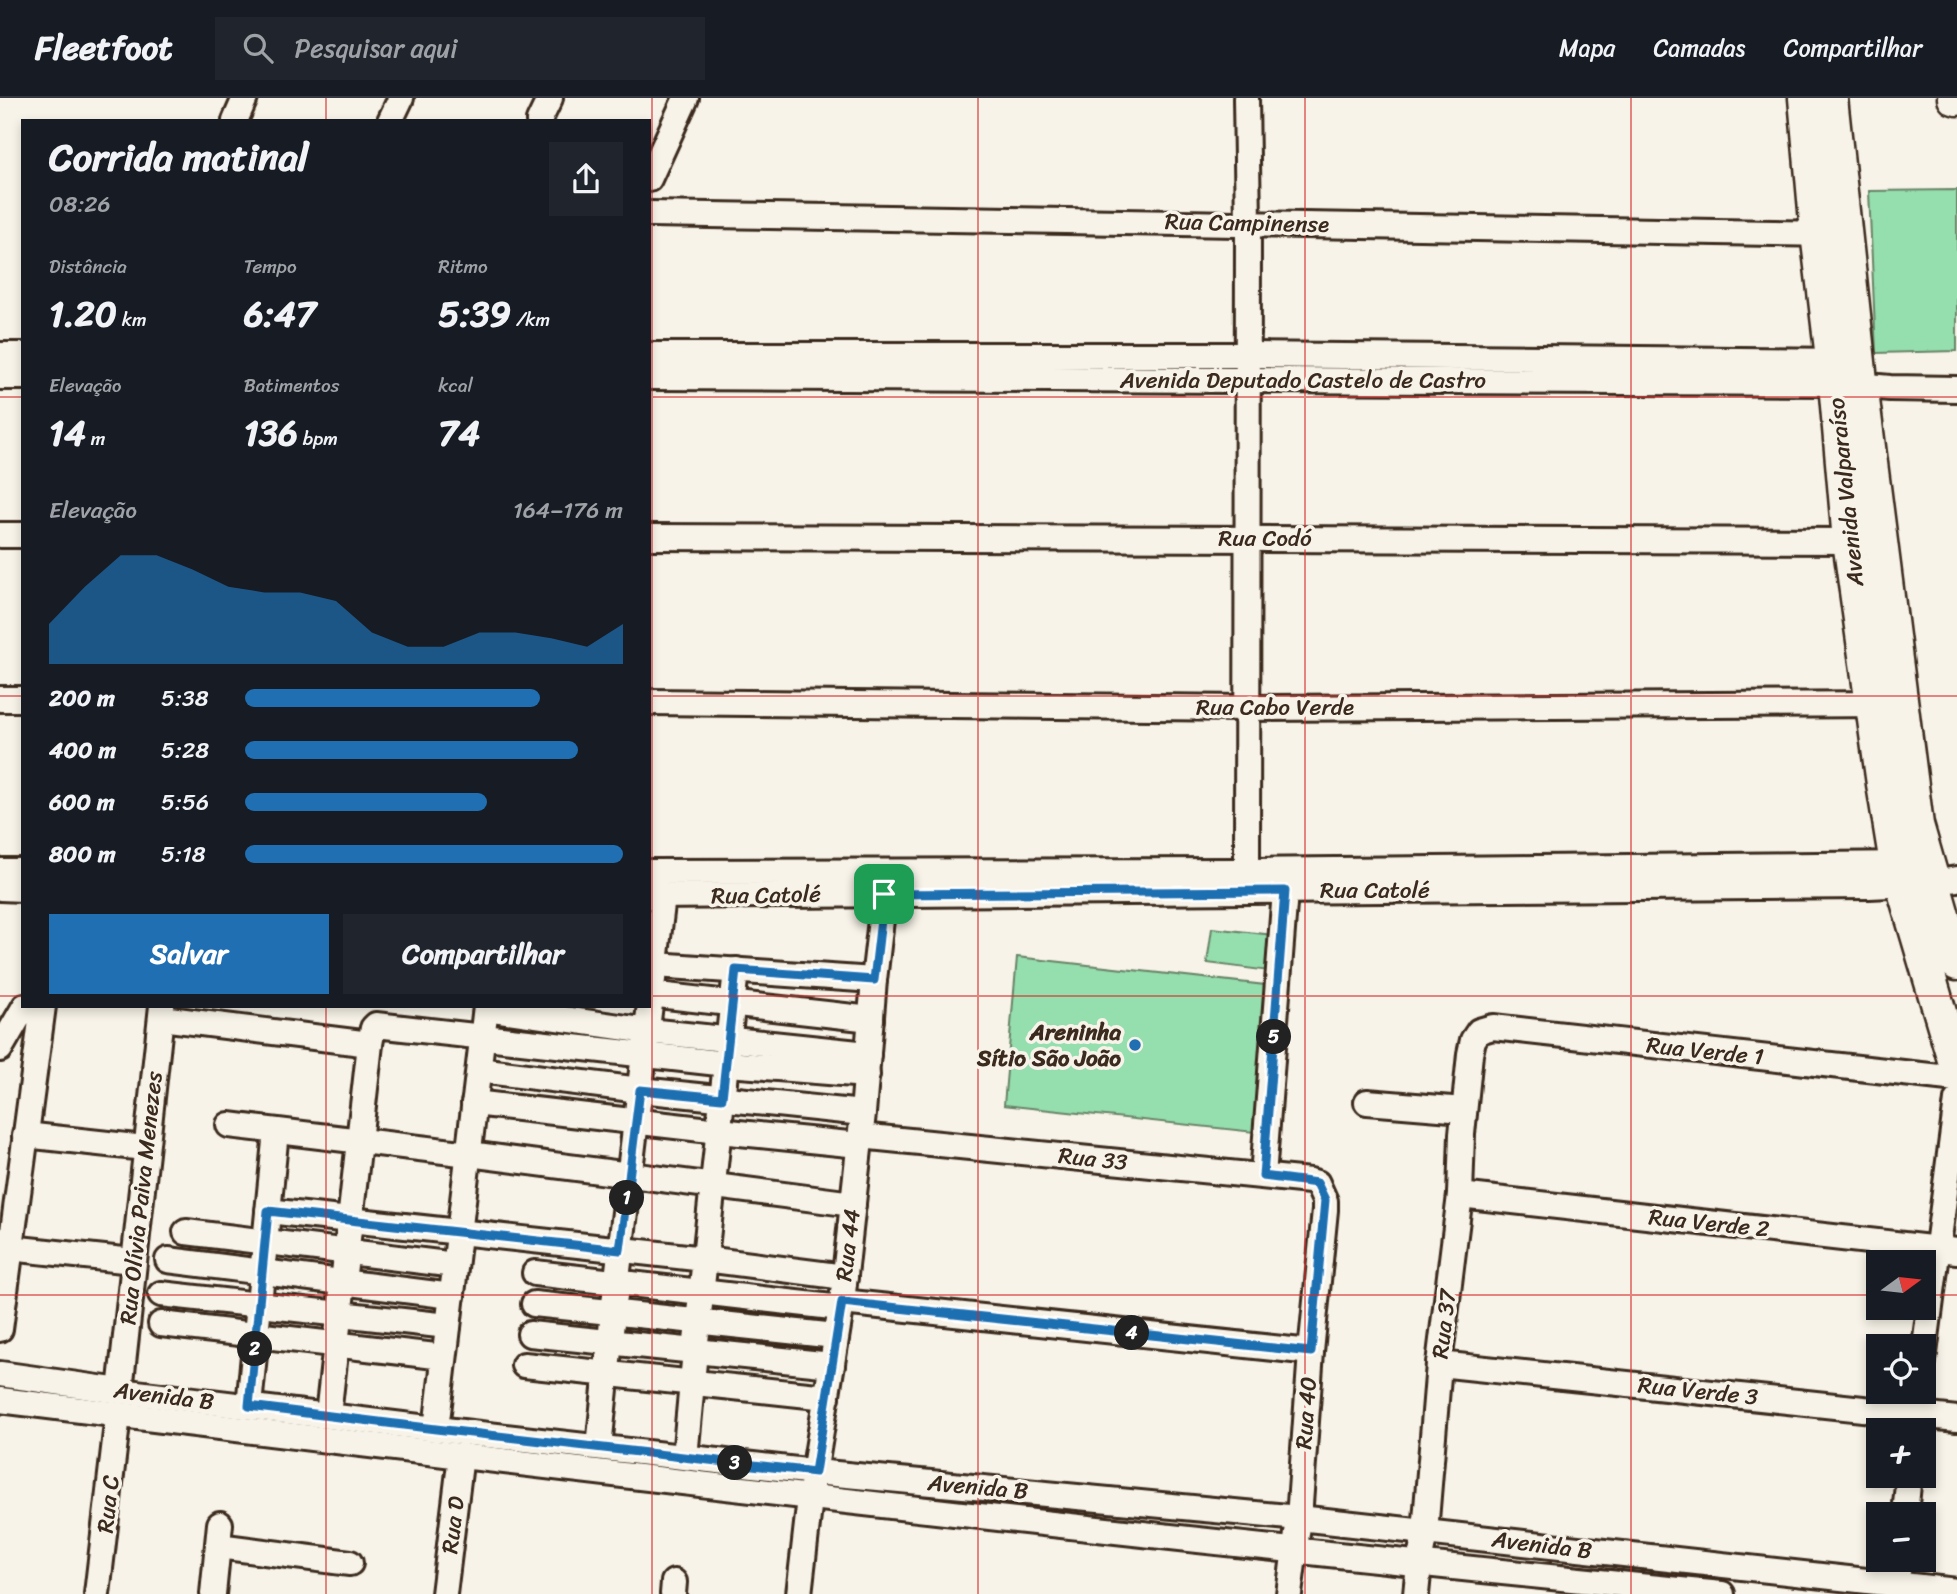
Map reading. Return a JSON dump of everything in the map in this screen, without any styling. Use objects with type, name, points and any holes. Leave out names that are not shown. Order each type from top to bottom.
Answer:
[{"type":"main road","name":"Avenida Valparaíso","points":[[1805,98],[1831,234],[1847,373],[1881,541],[1886,704],[1898,874],[1957,1070]]},
{"type":"main road","name":"Avenida Valparaíso","points":[[1831,98],[1831,234]]},
{"type":"main road","name":"Avenida Valparaíso","points":[[1847,373],[1849,541],[1917,825],[1942,876],[1957,964]]},
{"type":"street","points":[[236,119],[245,98]]},
{"type":"street","points":[[391,119],[401,98]]},
{"type":"street","points":[[540,119],[550,98]]},
{"type":"street","points":[[651,175],[686,98]]},
{"type":"street","points":[[1246,98],[1247,872]]},
{"type":"street","name":"Rua Campinense","points":[[651,214],[1831,234]]},
{"type":"street","points":[[0,355],[21,355]]},
{"type":"street","name":"Avenida Deputado Castelo de Castro","points":[[651,355],[755,366]]},
{"type":"street","name":"Avenida Deputado Castelo de Castro","points":[[651,376],[755,366],[1847,373],[1890,388],[1957,388]]},
{"type":"street","points":[[0,377],[21,377]]},
{"type":"street","points":[[0,535],[21,535]]},
{"type":"street","name":"Rua Codó","points":[[651,537],[1881,541]]},
{"type":"street","points":[[0,699],[21,699]]},
{"type":"street","name":"Rua Cabo Verde","points":[[651,702],[1247,708],[1886,704]]},
{"type":"street","points":[[0,871],[21,871]]},
{"type":"street","name":"Rua Catolé","points":[[651,872],[1942,876]]},
{"type":"street","name":"Rua Catolé","points":[[656,896],[1869,886],[1898,874]]},
{"type":"street","points":[[0,888],[21,889]]},
{"type":"street","points":[[1263,1176],[1285,891]]},
{"type":"street","name":"Rua 44","points":[[799,1594],[810,1498],[845,1277],[884,894]]},
{"type":"street","points":[[651,988],[655,965],[656,896]]},
{"type":"street","points":[[655,965],[874,980]]},
{"type":"street","points":[[685,1457],[736,970]]},
{"type":"street","points":[[651,994],[871,1019]]},
{"type":"street","points":[[0,1049],[23,1008]]},
{"type":"street","points":[[0,1329],[5,1248],[26,1135],[43,1008]]},
{"type":"street","points":[[436,1429],[486,1008]]},
{"type":"street","points":[[493,1008],[648,1031],[728,1052]]},
{"type":"street","points":[[599,1447],[649,1008]]},
{"type":"street","points":[[162,1012],[370,1044]]},
{"type":"street","name":"Rua Olívia Paiva Menezes","points":[[119,1403],[145,1147],[162,1012]]},
{"type":"street","points":[[328,1415],[370,1044],[376,1025],[644,1055],[728,1052],[867,1064]]},
{"type":"street","name":"Rua Verde 1","points":[[1470,1054],[1473,1040],[1479,1031],[1493,1027],[1957,1079]]},
{"type":"street","name":"Rua 37","points":[[1416,1594],[1425,1532],[1439,1364],[1460,1195],[1462,1134],[1470,1054]]},
{"type":"street","points":[[479,1070],[722,1098],[861,1131]]},
{"type":"street","points":[[1929,1334],[1947,1250],[1957,1100]]},
{"type":"street","points":[[1367,1102],[1464,1110]]},
{"type":"street","points":[[474,1103],[719,1131],[861,1131]]},
{"type":"street","points":[[229,1125],[853,1204]]},
{"type":"street","points":[[249,1406],[276,1131]]},
{"type":"street","name":"Rua 33","points":[[861,1131],[1310,1181],[1317,1183],[1322,1190]]},
{"type":"street","points":[[26,1135],[145,1147]]},
{"type":"street","name":"Rua 40","points":[[1289,1594],[1299,1518],[1325,1210],[1322,1190]]},
{"type":"street","name":"Rua Verde 2","points":[[1460,1195],[1947,1250]]},
{"type":"street","points":[[268,1211],[845,1277]]},
{"type":"street","points":[[186,1232],[455,1265]]},
{"type":"street","points":[[5,1248],[133,1261]]},
{"type":"street","points":[[168,1260],[452,1296]]},
{"type":"street","points":[[535,1273],[1311,1352]]},
{"type":"street","points":[[161,1294],[448,1326]]},
{"type":"street","points":[[534,1304],[836,1336]]},
{"type":"street","points":[[162,1324],[444,1357]]},
{"type":"street","points":[[530,1334],[832,1365]]},
{"type":"street","name":"Rua Verde 3","points":[[1439,1364],[1917,1412],[1957,1419]]},
{"type":"street","points":[[524,1365],[827,1397]]},
{"type":"street","name":"Avenida B","points":[[0,1374],[119,1403],[461,1455],[810,1498],[1722,1594]]},
{"type":"street","name":"Avenida B","points":[[0,1400],[249,1406],[815,1472],[1425,1532],[1896,1590],[1957,1591]]},
{"type":"street","name":"Rua C","points":[[97,1594],[119,1403]]},
{"type":"street","name":"Rua D","points":[[444,1594],[461,1455]]},
{"type":"street","points":[[1126,1532],[1129,1501]]},
{"type":"street","points":[[213,1594],[219,1535],[350,1563]]},
{"type":"street","points":[[1896,1590],[1898,1572]]},
{"type":"green space","points":[[1957,190],[1957,351],[1876,353],[1869,191]]},
{"type":"green space","points":[[1212,928],[1273,935],[1269,971],[1207,963]]},
{"type":"green space","name":"Areninha Sítio São João","points":[[1017,957],[1265,985],[1254,1132],[1004,1105]]},
{"type":"place","name":"Areninha Sítio São João","points":[[1135,1045]]},
{"type":"route","points":[[1285,891],[1263,1176],[1317,1183],[1325,1200],[1311,1352],[842,1302],[815,1472],[249,1406],[268,1211],[620,1250],[640,1090],[722,1098],[736,970],[874,980],[884,894],[1285,891]]}]
